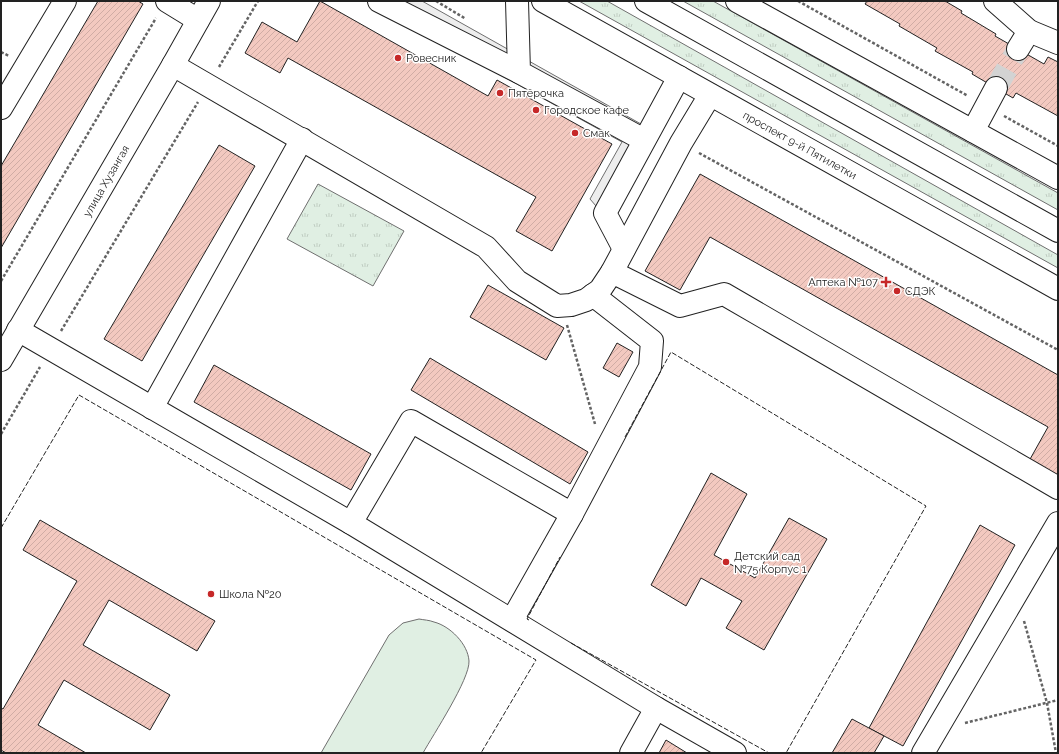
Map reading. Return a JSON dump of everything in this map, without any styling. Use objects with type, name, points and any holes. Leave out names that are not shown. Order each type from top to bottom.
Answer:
[{"type":"main road","points":[[1,108],[66,1]]},
{"type":"main road","name":"улица Хузангая","points":[[1,360],[209,1]]},
{"type":"main road","points":[[379,1],[519,72],[644,140]]},
{"type":"main road","points":[[517,1],[519,72]]},
{"type":"main road","name":"проспект 9-й Пятилетки","points":[[543,1],[1058,289]]},
{"type":"main road","points":[[646,1],[1058,231]]},
{"type":"main road","points":[[737,1],[760,7],[973,132],[1058,178]]},
{"type":"main road","points":[[995,1],[1024,40],[1058,43]]},
{"type":"main road","points":[[162,8],[198,20]]},
{"type":"main road","points":[[173,65],[486,247],[517,281],[557,306],[571,305],[586,300],[600,290],[612,272],[681,143],[710,95]]},
{"type":"main road","points":[[624,249],[605,212],[679,77]]},
{"type":"main road","points":[[973,132],[991,98]]},
{"type":"main road","points":[[152,408],[302,139]]},
{"type":"main road","points":[[612,272],[680,306],[724,294],[1058,488]]},
{"type":"main road","points":[[512,620],[572,514],[650,367],[652,340],[593,295]]},
{"type":"main road","points":[[18,330],[351,523],[656,708],[735,753]]},
{"type":"main road","points":[[351,523],[411,421],[572,514]]},
{"type":"main road","points":[[923,753],[1058,523]]},
{"type":"main road","points":[[631,753],[656,708]]},
{"type":"path","points":[[1,434],[258,1]]},
{"type":"path","points":[[436,1],[468,21]]},
{"type":"path","points":[[798,1],[991,98],[1058,146]]},
{"type":"path","points":[[1,281],[162,8]]},
{"type":"path","points":[[681,143],[1058,350]]},
{"type":"path","points":[[562,305],[604,454]]},
{"type":"path","points":[[1017,593],[1047,703],[1056,753]]},
{"type":"path","points":[[937,730],[1058,700]]},
{"type":"green space","points":[[579,1],[607,1],[1058,255],[1058,268]]},
{"type":"green space","points":[[683,1],[713,1],[1058,193],[1058,210]]},
{"type":"green space","points":[[318,184],[404,231],[373,286],[287,239]]},
{"type":"green space","points":[[419,619],[440,624],[452,632],[462,642],[469,661],[468,669],[458,693],[423,753],[321,753],[389,635],[403,623]]},
{"type":"shaded area","points":[[366,1],[422,1],[657,133],[608,220],[590,199],[622,142]]},
{"type":"building","points":[[98,1],[138,1],[143,4],[1,248],[1,166]]},
{"type":"building","points":[[320,1],[488,96],[497,80],[612,144],[552,251],[516,231],[536,197],[288,58],[280,73],[245,53],[262,22],[297,42]]},
{"type":"building","points":[[867,1],[945,1],[962,11],[961,13],[996,34],[995,36],[1044,64],[1048,57],[1058,62],[1058,116],[1016,93],[1013,98],[972,74],[973,72],[935,51],[937,48],[865,4]]},
{"type":"building","points":[[219,145],[255,166],[142,361],[104,339]]},
{"type":"building","points":[[700,174],[1058,375],[1058,477],[1029,461],[1048,427],[710,237],[680,290],[645,271]]},
{"type":"building","points":[[488,285],[564,328],[546,360],[470,317]]},
{"type":"building","points":[[617,343],[633,352],[619,377],[603,368]]},
{"type":"building","points":[[430,358],[588,452],[570,484],[411,390]]},
{"type":"building","points":[[214,365],[371,454],[351,490],[194,402]]},
{"type":"building","points":[[711,473],[747,494],[714,555],[755,578],[789,518],[827,539],[764,650],[726,628],[742,601],[701,578],[686,606],[651,585]]},
{"type":"building","points":[[40,520],[215,621],[197,651],[109,600],[83,645],[170,695],[150,730],[64,680],[38,725],[86,753],[6,753],[1,750],[1,708],[3,709],[77,581],[23,550]]},
{"type":"building","points":[[980,525],[1015,545],[903,746],[869,728]]},
{"type":"building","points":[[852,719],[884,736],[874,753],[832,753]]},
{"type":"building","points":[[666,740],[687,753],[659,753]]},
{"type":"tunnel","points":[[996,88],[1018,49]]},
{"type":"fence","points":[[625,437],[671,352],[926,506],[786,753]]},
{"type":"fence","points":[[1,528],[79,395],[536,660],[481,753]]},
{"type":"fence","points":[[529,620],[527,619],[560,557]]},
{"type":"fence","points":[[571,643],[769,753]]},
{"type":"place","name":"Ровесник","points":[[398,58]]},
{"type":"place","name":"Пятёрочка","points":[[500,93]]},
{"type":"place","name":"Городское кафе","points":[[536,110]]},
{"type":"place","name":"Смак","points":[[575,133]]},
{"type":"place","name":"Аптека №107","points":[[886,282]]},
{"type":"place","name":"СДЭК","points":[[897,291]]},
{"type":"place","name":"Детский сад №75 Корпус 1","points":[[726,562]]},
{"type":"place","name":"Школа №20","points":[[211,594]]}]
